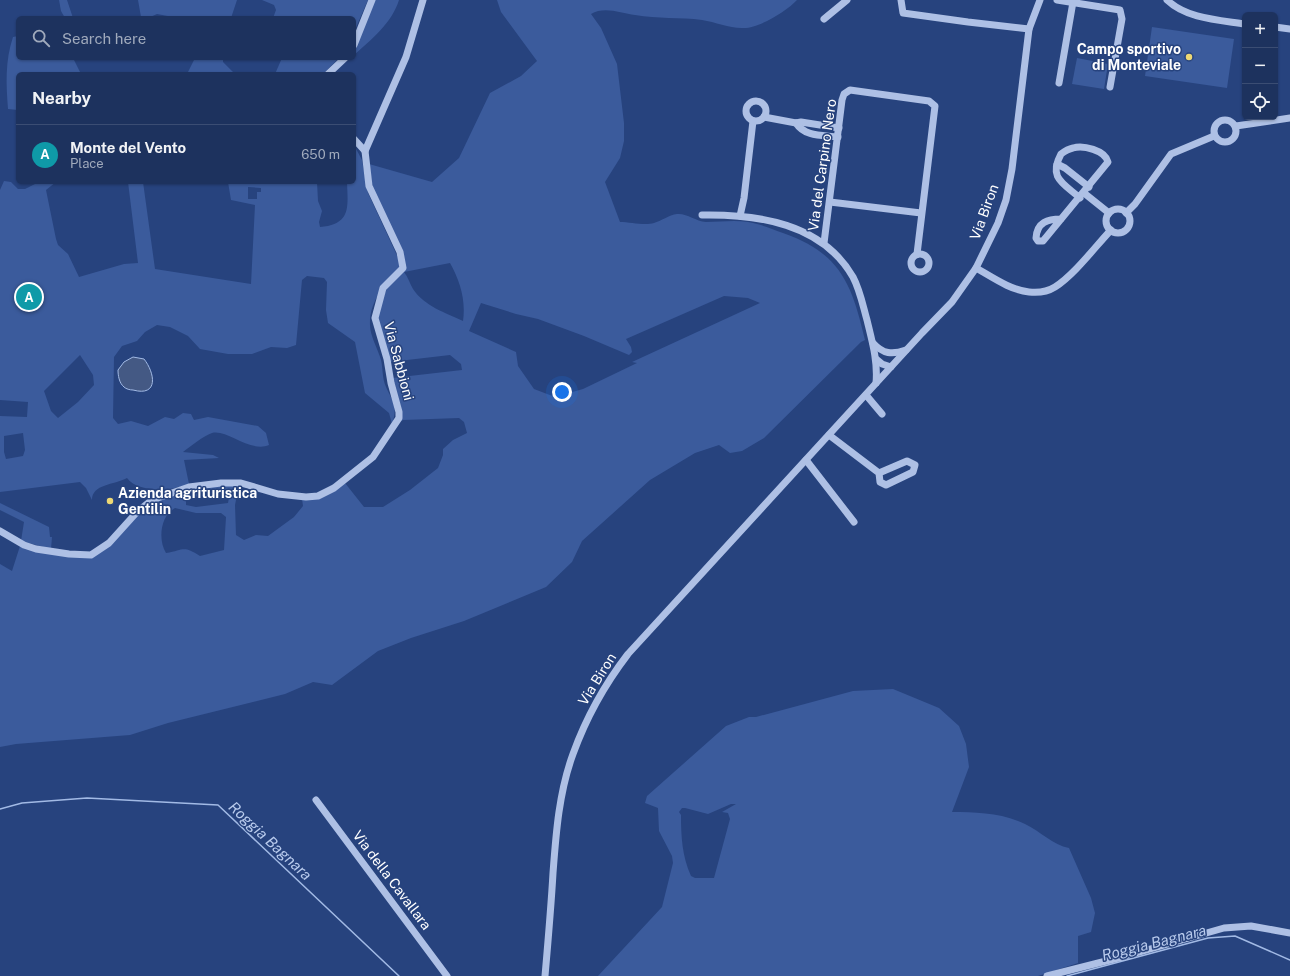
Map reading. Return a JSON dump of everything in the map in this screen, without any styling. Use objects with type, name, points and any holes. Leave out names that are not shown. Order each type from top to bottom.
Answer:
[{"type":"street","points":[[356,40],[372,0]]},
{"type":"street","points":[[356,141],[365,151],[406,57],[423,0]]},
{"type":"street","points":[[824,19],[847,0]]},
{"type":"street","points":[[901,0],[903,12],[968,22],[1029,29]]},
{"type":"street","name":"Via Biron","points":[[545,976],[555,846],[562,797],[573,755],[593,708],[614,672],[628,654],[952,302],[976,268],[998,223],[1006,200],[1012,169],[1029,29],[1040,0]]},
{"type":"street","points":[[1057,0],[1091,3],[1120,10],[1122,19],[1110,88]]},
{"type":"street","points":[[1166,0],[1175,7],[1211,19],[1242,24]]},
{"type":"street","points":[[1175,7],[1179,0]]},
{"type":"street","points":[[1059,83],[1073,2]]},
{"type":"street","points":[[1278,27],[1290,29]]},
{"type":"street","points":[[330,72],[343,60]]},
{"type":"street","name":"Via del Carpino Nero","points":[[824,243],[842,100],[844,94],[850,90],[929,101],[933,103],[935,111],[917,254]]},
{"type":"street","points":[[754,101],[761,102],[765,107],[764,117],[759,121],[753,121],[748,117],[746,111],[748,104],[754,101]]},
{"type":"street","points":[[764,117],[796,123],[801,122],[839,128]]},
{"type":"street","points":[[1214,136],[1214,128],[1221,120],[1228,120],[1236,126],[1290,118]]},
{"type":"street","points":[[740,216],[744,198],[753,121]]},
{"type":"street","points":[[796,123],[801,131],[806,133],[838,137]]},
{"type":"street","points":[[1214,136],[1220,141],[1231,140],[1236,134],[1236,126]]},
{"type":"street","points":[[1126,213],[1135,204],[1171,154],[1214,136]]},
{"type":"street","points":[[1061,219],[1084,193],[1108,162],[1107,158],[1099,152],[1083,147],[1073,147],[1062,154],[1055,171],[1057,178],[1084,193],[1109,213]]},
{"type":"street","name":"Via Sabbioni","points":[[0,531],[24,545],[36,549],[69,554],[91,555],[109,543],[144,506],[162,496],[189,487],[227,482],[248,484],[278,494],[306,497],[318,496],[334,488],[373,458],[399,418],[400,412],[390,383],[387,359],[375,318],[383,288],[403,268],[400,252],[369,186],[365,151]]},
{"type":"street","points":[[1057,164],[1065,168],[1084,193]]},
{"type":"street","points":[[830,202],[921,214]]},
{"type":"street","points":[[1117,209],[1126,213],[1129,220],[1127,227],[1122,232],[1111,230],[1106,222],[1109,213],[1117,209]]},
{"type":"street","points":[[702,216],[740,216],[760,218],[781,223],[804,232],[824,243],[837,256],[853,277],[862,300],[876,359],[876,383]]},
{"type":"street","points":[[976,268],[1003,283],[1027,292],[1043,293],[1055,288],[1066,278],[1111,230]]},
{"type":"street","points":[[873,344],[884,352],[891,367]]},
{"type":"street","points":[[884,352],[898,353],[908,349]]},
{"type":"street","points":[[876,359],[882,364],[891,367]]},
{"type":"street","points":[[866,394],[882,414]]},
{"type":"street","points":[[829,435],[879,473],[880,482],[886,485],[913,472],[915,465],[907,461],[879,473]]},
{"type":"street","points":[[806,460],[854,522]]},
{"type":"street","name":"Via della Cavallara","points":[[316,800],[447,976]]},
{"type":"street","points":[[1047,976],[1122,958],[1224,928],[1251,926],[1290,933]]},
{"type":"shaded area","points":[[59,0],[67,0],[72,16],[64,16],[61,11]]},
{"type":"shaded area","points":[[138,0],[237,0],[232,16],[168,16],[157,14],[152,16],[141,16]]},
{"type":"shaded area","points":[[262,0],[368,0],[356,27],[356,16],[274,16],[276,10],[274,5]]},
{"type":"shaded area","points":[[372,0],[399,0],[386,24],[356,53],[356,40]]},
{"type":"shaded area","points":[[497,0],[797,0],[787,9],[765,22],[744,28],[702,20],[661,18],[607,10],[601,10],[591,14],[601,28],[617,64],[624,123],[624,141],[620,158],[605,182],[620,222],[650,224],[677,214],[681,214],[706,222],[748,222],[761,225],[803,241],[818,250],[831,261],[841,273],[849,287],[865,340],[861,342],[764,438],[742,451],[730,453],[719,445],[695,453],[650,480],[582,541],[572,562],[546,587],[464,621],[411,638],[378,651],[332,685],[313,682],[285,694],[168,723],[130,735],[16,744],[0,747],[0,564],[12,571],[20,546],[90,557],[128,521],[152,502],[162,497],[183,491],[206,488],[239,485],[235,505],[236,535],[244,540],[256,535],[268,536],[294,517],[303,506],[302,499],[345,483],[364,507],[383,507],[410,490],[438,468],[443,455],[443,449],[453,440],[467,433],[464,422],[459,418],[401,421],[401,407],[392,378],[462,370],[461,364],[450,355],[390,362],[377,318],[386,290],[405,266],[374,196],[369,164],[432,182],[459,158],[490,93],[521,76],[537,61],[501,12]],"holes":[[[450,263],[457,277],[463,298],[463,321],[423,300],[413,289],[404,272]],[[724,296],[748,298],[760,303],[632,362],[637,363],[583,389],[555,397],[534,389],[518,366],[516,352],[469,331],[481,303],[538,319],[629,355],[632,352],[626,339]],[[218,492],[230,492],[228,503],[196,507],[186,505],[186,500],[195,498],[199,494]],[[175,508],[196,513],[221,513],[226,517],[224,550],[200,556],[187,549],[166,553],[163,548],[161,535],[163,522]]]},
{"type":"shaded area","name":"Campo sportivo di Monteviale","points":[[1152,27],[1234,39],[1227,88],[1145,76]]},
{"type":"shaded area","points":[[16,36],[16,60],[74,60],[80,72],[16,72],[16,110],[8,109],[7,64],[13,37]]},
{"type":"shaded area","points":[[1077,58],[1108,64],[1104,89],[1072,84]]},
{"type":"shaded area","points":[[194,60],[223,60],[223,62],[233,72],[188,72]]},
{"type":"shaded area","points":[[281,60],[337,60],[325,72],[276,72]]},
{"type":"shaded area","points":[[356,149],[362,160],[368,193],[400,262],[400,267],[384,286],[375,300],[370,316],[371,334],[381,360],[385,384],[395,408],[392,424],[389,413],[365,393],[355,342],[328,323],[326,310],[327,282],[324,278],[307,276],[302,280],[296,345],[287,348],[271,347],[252,354],[228,354],[200,349],[188,336],[170,327],[157,325],[145,332],[137,341],[122,346],[114,357],[113,418],[118,424],[131,421],[148,426],[165,417],[174,419],[183,413],[191,414],[194,420],[208,417],[258,426],[266,433],[269,445],[262,447],[254,446],[225,434],[208,434],[183,452],[213,455],[219,458],[184,460],[189,484],[175,488],[147,488],[132,483],[127,478],[100,488],[93,495],[92,500],[86,488],[80,482],[0,492],[0,416],[27,417],[28,402],[0,400],[0,190],[4,181],[11,182],[18,189],[25,189],[35,184],[54,184],[46,190],[56,239],[58,245],[68,254],[79,277],[124,264],[138,263],[128,184],[143,184],[155,269],[251,284],[255,205],[231,200],[228,184],[317,184],[318,201],[322,211],[319,222],[320,227],[330,225],[342,218],[346,213],[348,200],[347,184],[356,184]],"holes":[[[248,187],[261,188],[261,192],[257,192],[257,199],[248,199]],[[80,355],[93,375],[94,385],[78,402],[58,418],[51,411],[44,391]],[[23,433],[25,450],[23,456],[6,459],[4,452],[4,436]]]},
{"type":"shaded area","points":[[133,357],[144,359],[151,371],[151,387],[147,390],[141,391],[128,389],[122,385],[120,381],[118,370],[124,362]]},
{"type":"shaded area","points":[[0,503],[49,527],[50,537],[52,537],[51,549],[21,541],[24,522],[0,510]]},
{"type":"shaded area","points":[[893,689],[939,708],[959,726],[966,744],[969,767],[952,812],[980,813],[1008,817],[1031,827],[1057,844],[1069,848],[1091,898],[1095,913],[1091,932],[1078,936],[1078,963],[1038,976],[598,976],[662,907],[673,863],[672,856],[659,831],[658,808],[645,803],[647,796],[726,726],[749,717],[756,717],[853,691]],"holes":[[[731,804],[736,804],[722,812],[728,813],[730,819],[714,878],[695,878],[691,876],[684,853],[681,815],[679,812],[682,808],[685,808],[708,814]]]},
{"type":"waterway","name":"Roggia Bagnara","points":[[0,809],[22,803],[87,798],[218,805],[399,976]]},
{"type":"waterway","name":"Roggia Bagnara","points":[[1067,976],[1208,938],[1235,936],[1290,960]]},
{"type":"place","name":"Campo sportivo di Monteviale","points":[[1189,57]]},
{"type":"place","name":"Monte del Vento","points":[[29,297]]},
{"type":"place","name":"Azienda agrituristica Gentilin","points":[[110,501]]}]
